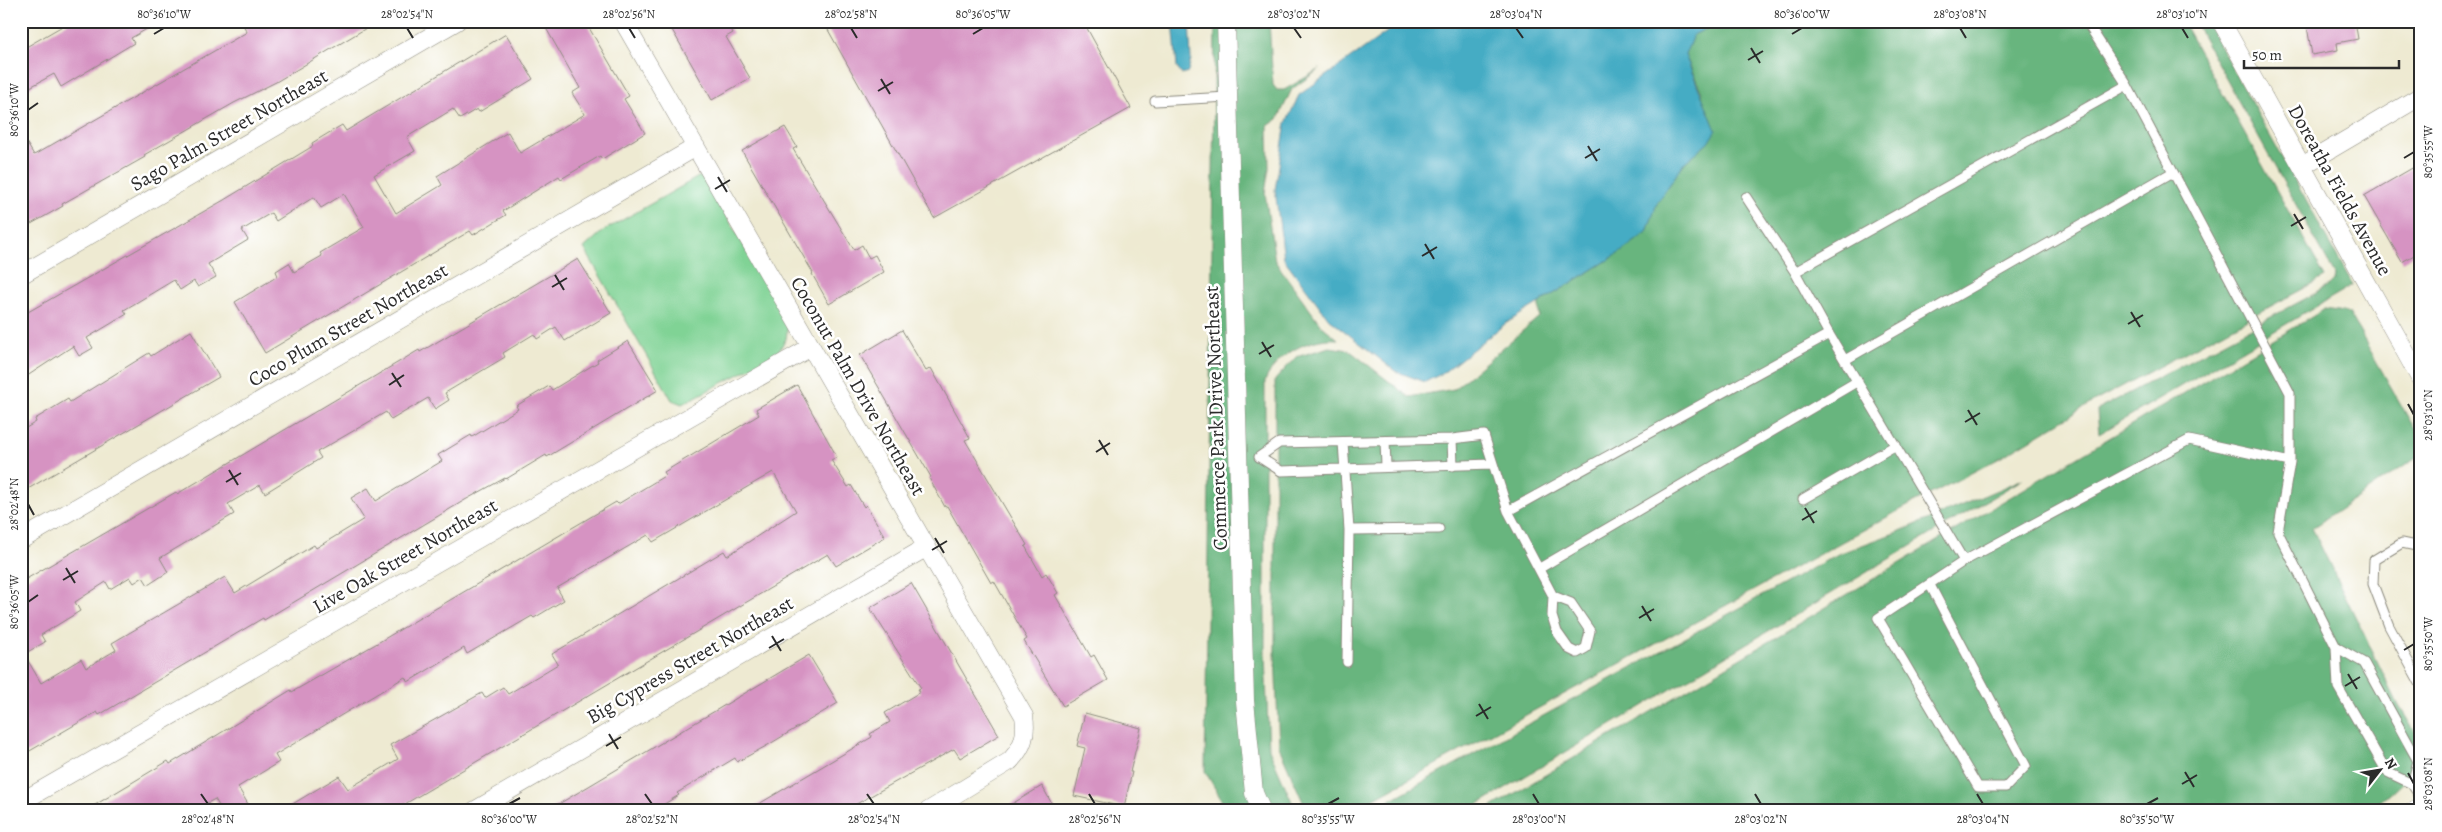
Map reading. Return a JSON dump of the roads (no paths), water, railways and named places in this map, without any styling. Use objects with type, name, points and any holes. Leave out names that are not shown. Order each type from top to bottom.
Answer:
[{"type":"street","name":"Sago Palm Street Northeast","points":[[21,275],[457,21]]},
{"type":"street","name":"Coconut Palm Drive Northeast","points":[[623,21],[1024,716],[1026,728],[1020,750],[1010,762],[928,811]]},
{"type":"street","name":"Commerce Park Drive Northeast","points":[[1226,21],[1228,98],[1249,459],[1245,701],[1254,792],[1262,811]]},
{"type":"street","name":"Doreatha Fields Avenue","points":[[2221,21],[2421,380]]},
{"type":"street","points":[[2302,166],[2421,96]]},
{"type":"street","name":"Coco Plum Street Northeast","points":[[21,540],[696,147]]},
{"type":"street","name":"Live Oak Street Northeast","points":[[21,802],[811,347]]},
{"type":"street","name":"Big Cypress Street Northeast","points":[[474,811],[927,547]]},
{"type":"street","points":[[2414,811],[2421,807]]},
{"type":"lane","points":[[2086,21],[2127,85],[2290,394],[2290,462],[2278,532],[2336,647],[2338,687],[2387,772],[2412,784],[2421,798]]},
{"type":"lane","points":[[1795,272],[2127,85]]},
{"type":"lane","points":[[1155,101],[1228,98]]},
{"type":"lane","points":[[1845,360],[2173,172]]},
{"type":"lane","points":[[1746,197],[1795,272],[1829,334],[1964,561]]},
{"type":"lane","points":[[1508,511],[1829,334]]},
{"type":"lane","points":[[1540,568],[1858,382]]},
{"type":"lane","points":[[1249,459],[1279,443],[1452,439],[1484,435],[1508,511],[1540,568],[1553,596],[1552,616],[1557,632],[1570,649],[1577,653],[1586,648],[1590,630],[1572,603],[1553,596]]},
{"type":"lane","points":[[1452,439],[1453,466]]},
{"type":"lane","points":[[1930,585],[2026,766],[2006,787],[1978,787],[1878,618],[1964,561],[2189,440],[2290,462]]},
{"type":"lane","points":[[1385,441],[1386,466]]},
{"type":"lane","points":[[1343,442],[1343,469],[1349,530],[1347,662]]},
{"type":"lane","points":[[1802,499],[1896,445]]},
{"type":"lane","points":[[1249,459],[1281,471],[1386,466],[1492,464]]},
{"type":"lane","points":[[1349,530],[1438,528]]},
{"type":"lane","points":[[2421,547],[2402,542],[2374,560],[2373,584],[2389,626],[2421,685]]},
{"type":"lane","points":[[2336,647],[2364,663],[2418,761],[2412,784]]},
{"type":"water","points":[[1173,21],[1189,21],[1191,59],[1188,72],[1181,74],[1177,67]]},
{"type":"water","points":[[1402,21],[1723,21],[1693,35],[1685,55],[1716,130],[1708,143],[1685,162],[1657,203],[1647,232],[1621,252],[1505,324],[1443,373],[1425,382],[1395,371],[1329,319],[1284,259],[1275,190],[1286,123],[1299,95]]}]
